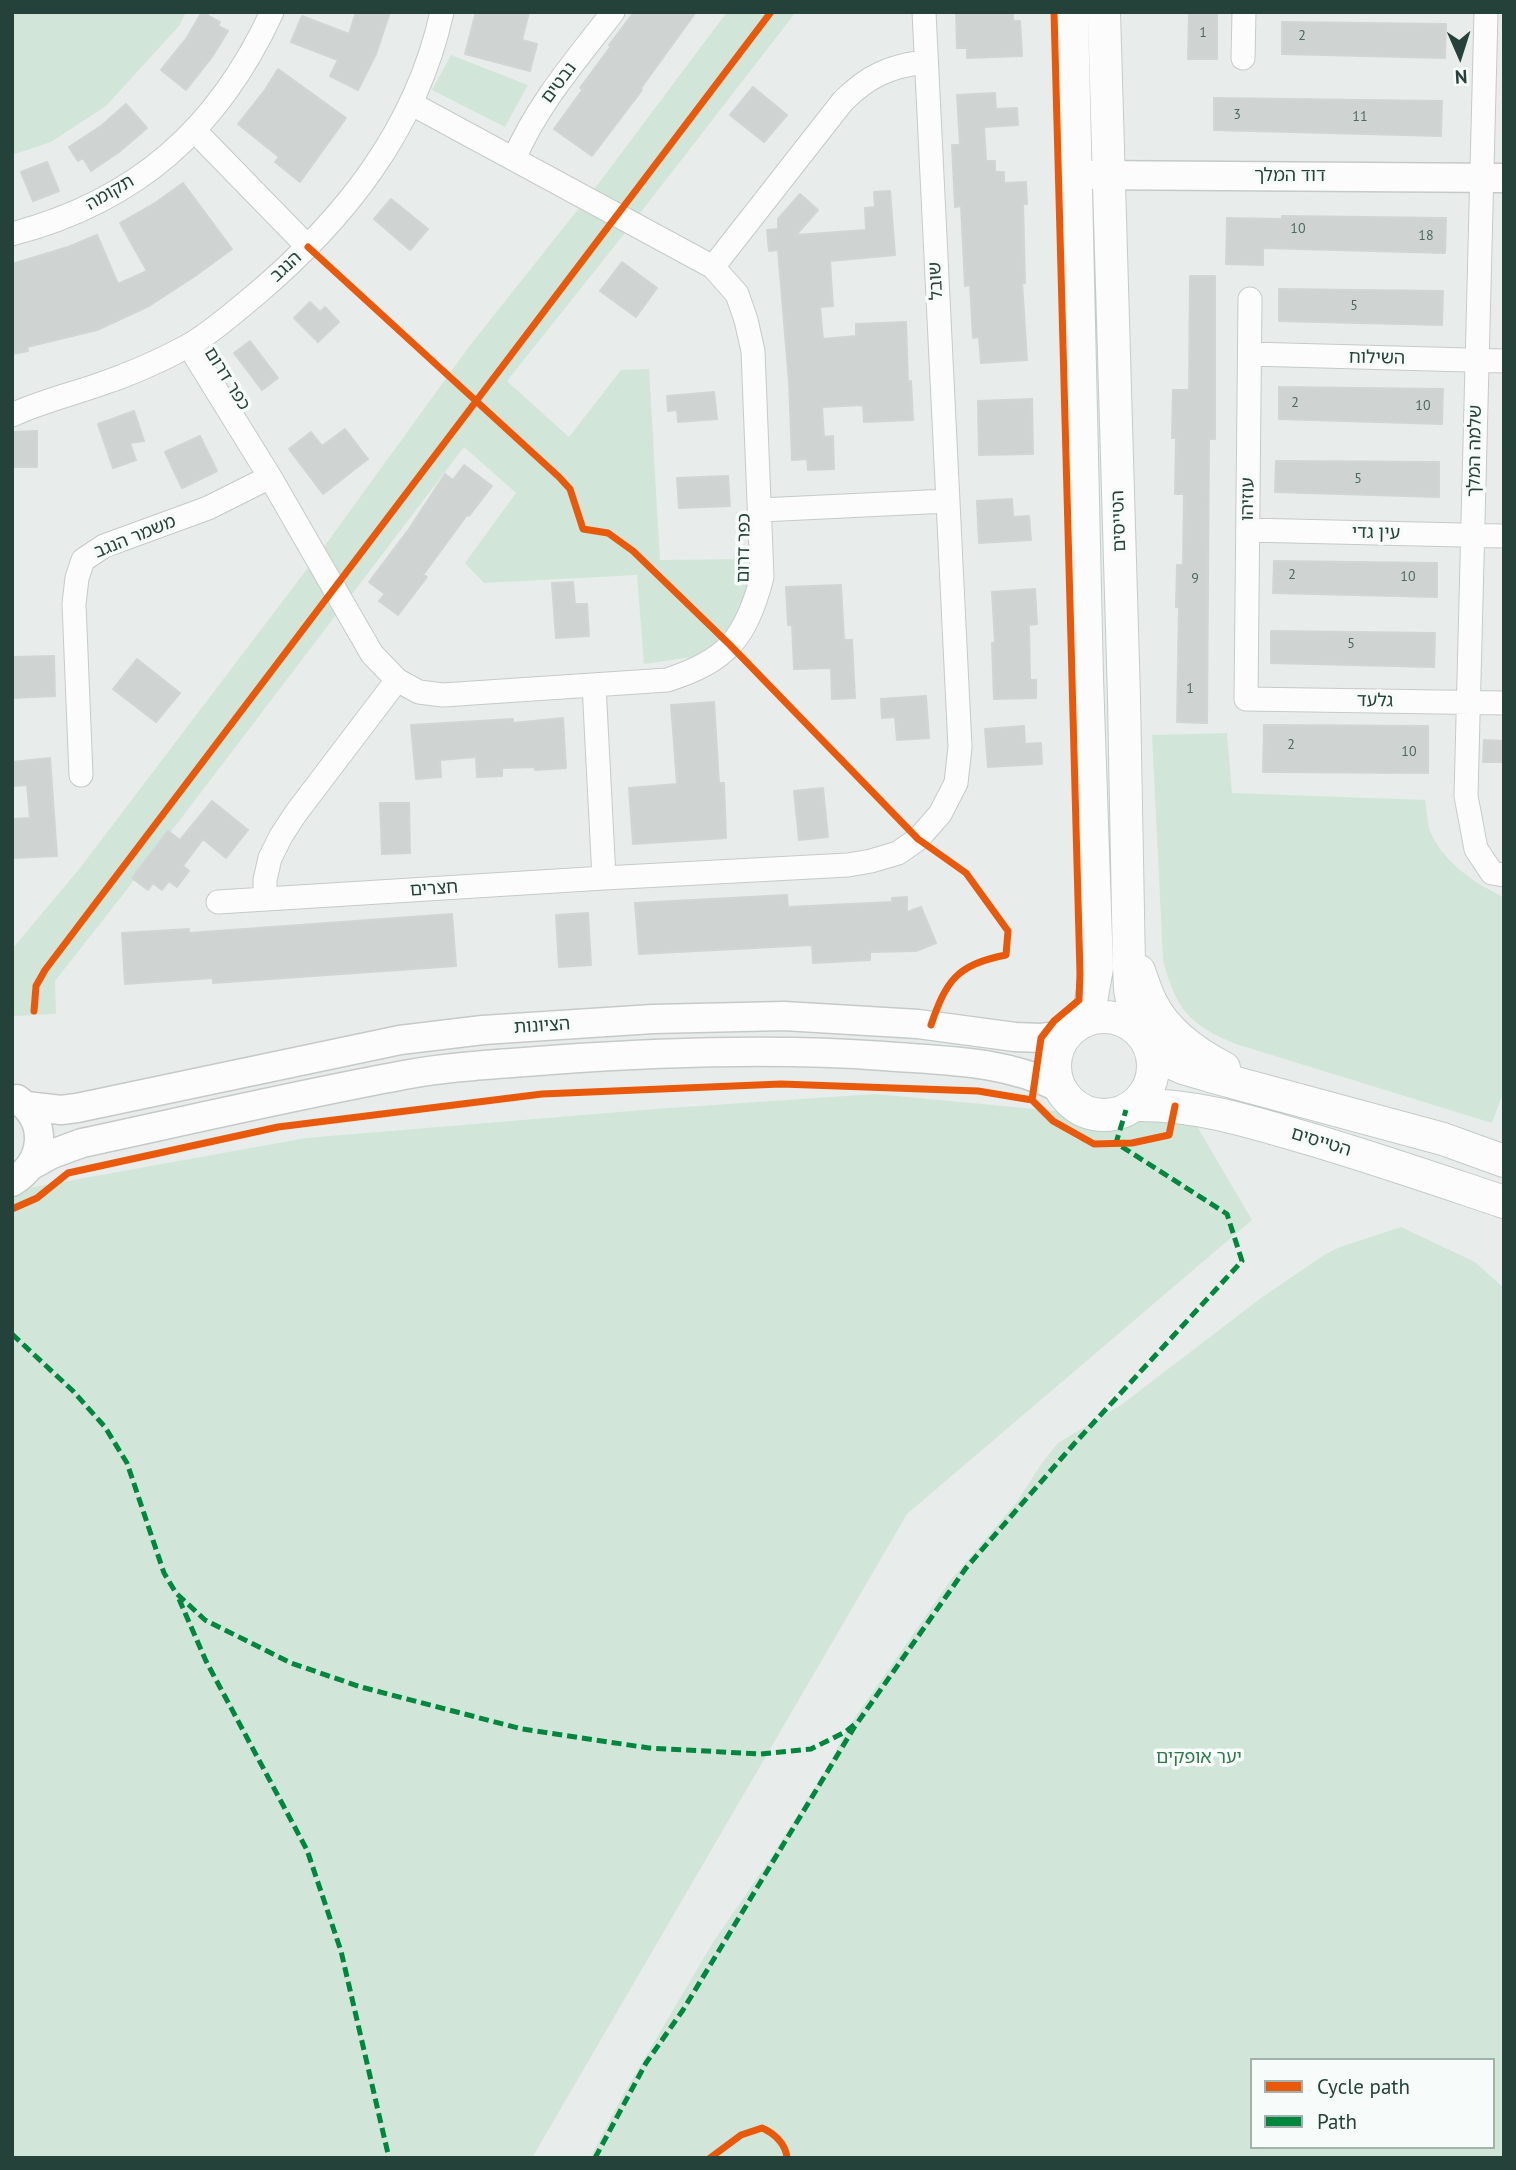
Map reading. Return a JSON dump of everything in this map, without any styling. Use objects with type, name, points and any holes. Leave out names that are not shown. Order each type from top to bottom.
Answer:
[{"type":"main road","name":"הטייסים","points":[[1072,12],[1087,678],[1097,968],[1090,1007],[1074,1029]]},
{"type":"main road","name":"הטייסים","points":[[1104,12],[1124,684],[1130,989],[1145,1042],[1192,1071],[1443,1139],[1504,1161]]},
{"type":"main road","points":[[1128,925],[1139,970],[1151,1003],[1169,1029],[1200,1056],[1265,1090]]},
{"type":"main road","points":[[1112,1017],[1130,1024],[1145,1042],[1154,1063],[1151,1083],[1141,1099],[1117,1114],[1097,1115],[1087,1112],[1071,1103],[1060,1087],[1056,1075],[1058,1049],[1074,1029],[1092,1018],[1112,1017]]},
{"type":"main road","name":"הטייסים","points":[[1134,1105],[1189,1108],[1226,1114],[1504,1202]]},
{"type":"street","name":"תקומה","points":[[12,234],[39,227],[78,211],[113,193],[160,163],[195,131],[229,88],[257,45],[272,12]]},
{"type":"street","name":"הנגב","points":[[12,415],[140,369],[189,346],[243,305],[308,247],[371,173],[412,104],[442,12]]},
{"type":"street","name":"נבטים","points":[[514,159],[538,110],[613,12]]},
{"type":"street","name":"שובל","points":[[918,839],[940,814],[956,783],[960,747],[924,12]]},
{"type":"street","points":[[1243,58],[1244,12]]},
{"type":"street","name":"שלמה המלך","points":[[1486,12],[1493,177],[1477,360],[1466,796],[1476,849],[1492,873],[1504,875]]},
{"type":"street","points":[[713,267],[843,101],[860,84],[904,64],[925,62]]},
{"type":"street","name":"כפר דרום","points":[[189,346],[270,477],[372,654],[397,680],[419,692],[443,695],[667,680],[694,671],[720,657],[739,634],[755,606],[762,578],[753,351],[737,294],[713,267],[412,104]]},
{"type":"street","points":[[195,131],[308,247]]},
{"type":"street","name":"דוד המלך","points":[[1075,174],[1493,177]]},
{"type":"street","name":"עוזיהו","points":[[1246,699],[1250,299]]},
{"type":"street","name":"השילוח","points":[[1250,354],[1504,361]]},
{"type":"street","name":"הנגב","points":[[12,397],[61,396]]},
{"type":"street","name":"משמר הנגב","points":[[81,775],[74,604],[83,560],[104,546],[208,508],[270,477]]},
{"type":"street","points":[[761,510],[947,501]]},
{"type":"street","name":"עין גדי","points":[[1248,530],[1504,536]]},
{"type":"street","points":[[264,899],[270,858],[281,836],[397,680]]},
{"type":"street","points":[[594,685],[604,878]]},
{"type":"street","name":"גלעד","points":[[1246,699],[1504,703]]},
{"type":"street","name":"חצרים","points":[[218,902],[848,865],[898,853],[918,839]]},
{"type":"street","name":"הציונות","points":[[19,1101],[61,1110],[77,1108],[400,1040],[483,1030],[653,1019],[784,1016],[918,1024],[1028,1038],[1074,1029]]},
{"type":"street","name":"הציונות","points":[[22,1174],[52,1154],[82,1143],[406,1074],[486,1065],[593,1057],[784,1051],[983,1064],[1036,1076],[1060,1087]]},
{"type":"street","points":[[19,1101],[36,1121],[39,1138],[39,1147],[22,1174]]},
{"type":"green space","points":[[12,12],[186,12],[179,26],[106,106],[51,142],[12,155]]},
{"type":"green space","points":[[727,12],[796,12],[507,381],[569,437],[621,370],[649,369],[660,560],[749,559],[748,590],[734,620],[716,643],[692,657],[644,664],[637,575],[484,583],[465,563],[516,493],[464,447],[55,981],[56,1014],[12,1016],[12,949],[80,868],[326,544],[471,344],[599,183]]},
{"type":"green space","points":[[451,55],[528,85],[505,127],[432,90]]},
{"type":"green space","points":[[1227,733],[1232,793],[1425,800],[1429,828],[1441,850],[1470,878],[1504,897],[1504,1090],[1492,1123],[1236,1044],[1207,1030],[1179,1003],[1163,960],[1152,735]]},
{"type":"green space","points":[[875,1094],[1110,1116],[1191,1116],[1252,1220],[907,1514],[532,2158],[12,2158],[12,1191],[306,1138]]},
{"type":"green space","name":"יער אופקים","points":[[1401,1227],[1475,1262],[1504,1288],[1504,2158],[590,2158],[624,2093],[712,1944],[770,1859],[830,1763],[845,1732],[950,1581],[1016,1503],[1058,1443],[1121,1405],[1261,1298],[1324,1255]]},
{"type":"building","points":[[202,12],[220,22],[218,26],[228,31],[186,90],[161,70],[186,39]]},
{"type":"building","points":[[356,12],[390,12],[376,54],[358,90],[330,76],[338,60],[291,42],[302,16],[349,34]]},
{"type":"building","points":[[476,12],[529,12],[522,40],[537,44],[530,71],[465,54]]},
{"type":"building","points":[[634,12],[696,12],[592,156],[554,129]]},
{"type":"building","points":[[956,12],[1013,12],[1013,21],[1020,21],[1022,56],[967,58],[967,48],[957,48]]},
{"type":"building","points":[[1189,14],[1217,14],[1217,59],[1188,59]]},
{"type":"building","points":[[1282,22],[1446,24],[1445,58],[1282,54]]},
{"type":"building","points":[[278,69],[346,118],[300,182],[275,162],[279,157],[238,124]]},
{"type":"building","points":[[753,87],[787,115],[764,142],[730,115]]},
{"type":"building","points":[[995,93],[996,109],[1017,108],[1018,125],[984,127],[986,161],[995,161],[995,172],[1004,172],[1004,183],[1026,182],[1027,204],[1023,204],[1025,283],[1022,283],[1027,360],[981,363],[979,337],[973,338],[970,285],[965,286],[961,206],[955,207],[952,145],[960,145],[957,95]]},
{"type":"building","points":[[1214,98],[1442,101],[1441,136],[1214,130]]},
{"type":"building","points":[[126,104],[147,128],[91,171],[83,158],[78,161],[69,147],[101,126]]},
{"type":"building","points":[[47,162],[59,191],[33,201],[21,172]]},
{"type":"building","points":[[183,183],[232,249],[149,306],[97,330],[27,347],[28,351],[12,354],[12,264],[97,235],[118,284],[147,271],[120,223]]},
{"type":"building","points":[[890,191],[895,255],[830,261],[833,306],[820,307],[823,339],[856,336],[856,324],[906,322],[908,382],[911,381],[913,420],[864,422],[863,405],[822,407],[824,437],[833,436],[834,469],[808,470],[807,459],[792,460],[789,382],[778,250],[769,251],[767,230],[778,229],[778,219],[800,194],[818,210],[796,235],[866,230],[865,208],[875,207],[874,192]]},
{"type":"building","points":[[391,199],[428,229],[410,250],[374,219]]},
{"type":"building","points":[[1282,216],[1446,218],[1445,253],[1263,248],[1263,265],[1226,264],[1227,218],[1282,219]]},
{"type":"building","points":[[622,262],[657,288],[636,317],[600,291]]},
{"type":"building","points":[[1190,276],[1215,276],[1215,439],[1209,439],[1207,723],[1177,722],[1177,565],[1183,565],[1184,494],[1175,494],[1173,390],[1189,390]]},
{"type":"building","points":[[1279,289],[1443,291],[1442,325],[1279,321]]},
{"type":"building","points":[[310,302],[320,312],[325,307],[339,322],[318,342],[294,318]]},
{"type":"building","points":[[250,341],[278,378],[262,390],[234,353]]},
{"type":"building","points":[[1279,387],[1443,389],[1442,424],[1279,419]]},
{"type":"building","points":[[714,392],[717,419],[678,422],[677,410],[668,411],[667,396]]},
{"type":"building","points":[[1032,399],[1033,454],[979,455],[978,401]]},
{"type":"building","points":[[134,411],[144,441],[130,443],[136,460],[113,468],[98,424]]},
{"type":"building","points":[[345,429],[368,459],[323,494],[289,449],[311,432],[322,446]]},
{"type":"building","points":[[37,431],[37,467],[12,467],[12,432]]},
{"type":"building","points":[[200,436],[217,471],[182,488],[165,452]]},
{"type":"building","points":[[1276,461],[1439,462],[1439,497],[1275,492]]},
{"type":"building","points":[[464,465],[492,486],[423,575],[427,577],[398,615],[379,601],[385,594],[369,582],[409,529],[445,474],[453,480]]},
{"type":"building","points":[[728,476],[730,506],[679,508],[677,478]]},
{"type":"building","points":[[1012,499],[1013,517],[1029,516],[1031,540],[979,543],[977,501]]},
{"type":"building","points":[[1274,561],[1437,563],[1437,597],[1273,593]]},
{"type":"building","points":[[573,582],[575,604],[587,604],[589,636],[556,638],[552,583]]},
{"type":"building","points":[[841,585],[844,640],[852,640],[855,698],[832,699],[831,668],[794,669],[792,625],[788,625],[786,587]]},
{"type":"building","points":[[1035,589],[1037,624],[1029,625],[1030,680],[1036,680],[1036,698],[994,699],[992,592]]},
{"type":"building","points":[[1271,631],[1435,633],[1434,667],[1271,663]]},
{"type":"building","points":[[54,656],[55,696],[12,698],[12,657]]},
{"type":"building","points":[[137,659],[180,693],[156,722],[113,689]]},
{"type":"building","points":[[926,696],[929,738],[897,740],[895,717],[882,718],[881,699]]},
{"type":"building","points":[[714,702],[719,783],[724,783],[726,838],[633,844],[629,788],[677,784],[671,705]]},
{"type":"building","points":[[563,718],[566,768],[502,768],[502,776],[477,777],[476,757],[440,760],[441,777],[416,779],[411,725],[513,719],[513,723]]},
{"type":"building","points":[[1264,725],[1428,726],[1428,773],[1263,772]]},
{"type":"building","points":[[1024,726],[1025,744],[1041,743],[1042,764],[988,767],[985,729]]},
{"type":"building","points":[[1484,740],[1504,741],[1504,762],[1483,762]]},
{"type":"building","points":[[50,758],[57,856],[12,858],[12,819],[30,818],[27,785],[12,786],[12,762]]},
{"type":"building","points":[[823,788],[828,837],[799,840],[794,791]]},
{"type":"building","points":[[212,801],[248,830],[226,858],[203,839],[183,866],[189,871],[177,887],[169,881],[162,890],[153,883],[148,890],[132,878],[168,831],[180,840]]},
{"type":"building","points":[[380,803],[409,803],[410,853],[382,854]]},
{"type":"building","points":[[787,895],[788,907],[892,902],[892,898],[907,897],[907,912],[921,907],[936,943],[916,951],[870,952],[870,960],[813,963],[812,945],[639,954],[635,903]]},
{"type":"building","points":[[588,913],[591,965],[559,967],[556,915]]},
{"type":"building","points":[[452,914],[456,966],[213,983],[213,978],[125,984],[122,933],[189,929],[189,933]]},
{"type":"marked path","points":[[12,1334],[73,1391],[105,1427],[127,1463],[164,1573],[176,1593],[205,1620],[291,1663],[361,1687],[522,1729],[649,1748],[760,1754],[811,1749],[845,1732],[858,1722],[966,1568],[1074,1444],[1242,1261],[1227,1214],[1116,1143],[1126,1110]]},
{"type":"marked path","points":[[179,1599],[206,1661],[307,1850],[341,1951],[389,2158]]},
{"type":"marked path","points":[[595,2158],[646,2063],[683,2010],[855,1726]]},
{"type":"cycle path","points":[[34,1011],[36,986],[45,970],[771,12]]},
{"type":"cycle path","points":[[1032,1100],[1041,1038],[1054,1021],[1079,1000],[1080,974],[1054,12]]},
{"type":"cycle path","points":[[308,247],[559,477],[570,489],[583,529],[608,533],[633,551],[730,645],[918,839],[966,873],[1008,931],[1006,955],[976,964],[956,977],[942,997],[931,1025]]},
{"type":"cycle path","points":[[12,1209],[37,1198],[68,1173],[278,1127],[542,1094],[781,1084],[978,1091],[1032,1100],[1053,1121],[1094,1144],[1132,1143],[1169,1135],[1175,1106]]},
{"type":"cycle path","points":[[710,2158],[741,2135],[762,2128],[779,2140],[787,2158]]}]
